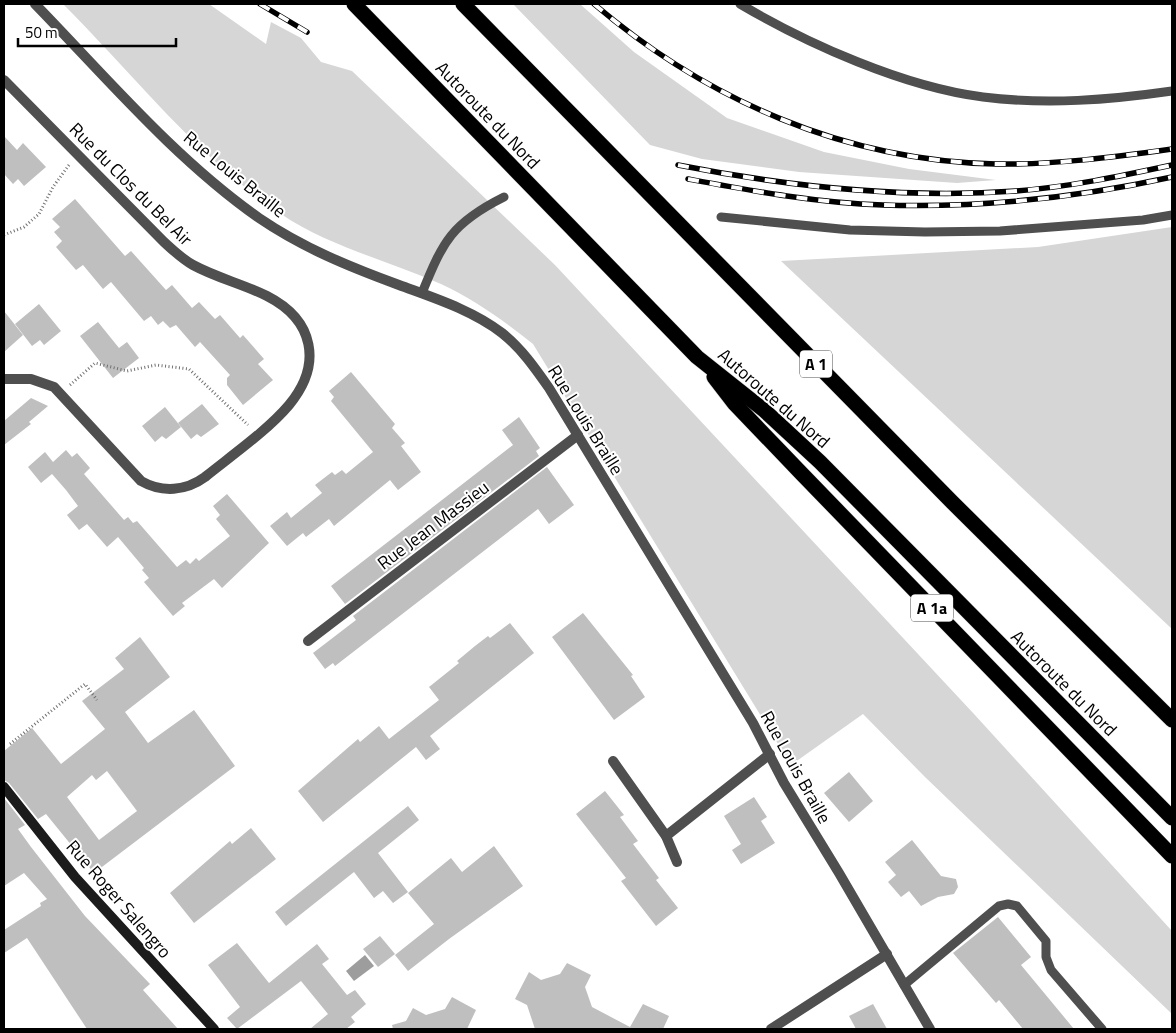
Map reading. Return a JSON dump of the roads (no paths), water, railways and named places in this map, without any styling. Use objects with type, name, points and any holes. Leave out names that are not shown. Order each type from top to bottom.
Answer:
[{"type":"highway","name":"Autoroute du Nord","points":[[354,4],[697,357],[765,411],[820,462],[1172,818]]},
{"type":"highway","name":"A 1","points":[[463,4],[952,502],[1172,720]]},
{"type":"highway","name":"A 1a","points":[[697,357],[741,410],[1172,856]]},
{"type":"street","name":"Rue Louis Braille","points":[[35,4],[155,129],[242,206],[310,249],[471,314],[502,333],[515,345],[538,372],[578,435],[753,723],[784,783],[930,1029]]},
{"type":"street","name":"Rue du Clos du Bel Air","points":[[4,80],[77,155],[183,258],[208,273],[278,301],[293,314],[304,328],[309,343],[310,359],[302,385],[290,405],[197,483],[181,488],[154,487],[136,476],[61,393],[39,381],[4,379]]},
{"type":"street","name":"Rue Jean Massieu","points":[[308,641],[578,435]]},
{"type":"street","points":[[666,836],[770,754]]},
{"type":"street","points":[[613,761],[666,836],[677,862]]},
{"type":"street","name":"Rue Roger Salengro","points":[[4,788],[7,799],[75,877],[214,1029]]},
{"type":"street","points":[[771,1029],[887,954]]},
{"type":"lane","points":[[740,4],[808,41],[907,79],[960,93],[1005,99],[1062,102],[1112,100],[1172,91]]},
{"type":"lane","points":[[422,293],[438,255],[448,238],[475,212],[504,197]]},
{"type":"lane","points":[[721,217],[850,230],[925,232],[1009,230],[1143,220],[1172,215]]},
{"type":"lane","points":[[904,985],[999,906],[1008,904],[1017,906],[1046,941],[1046,957],[1051,970],[1102,1029]]},
{"type":"railway","points":[[260,4],[307,32]]},
{"type":"railway","points":[[594,4],[638,38],[683,69],[731,96],[781,119],[832,137],[885,151],[940,160],[1018,164],[1084,160],[1172,149]]},
{"type":"railway","points":[[678,165],[804,185],[888,192],[931,193],[1016,191],[1056,187],[1172,165]]},
{"type":"railway","points":[[688,179],[809,199],[858,204],[920,206],[992,203],[1064,196],[1172,177]]}]
